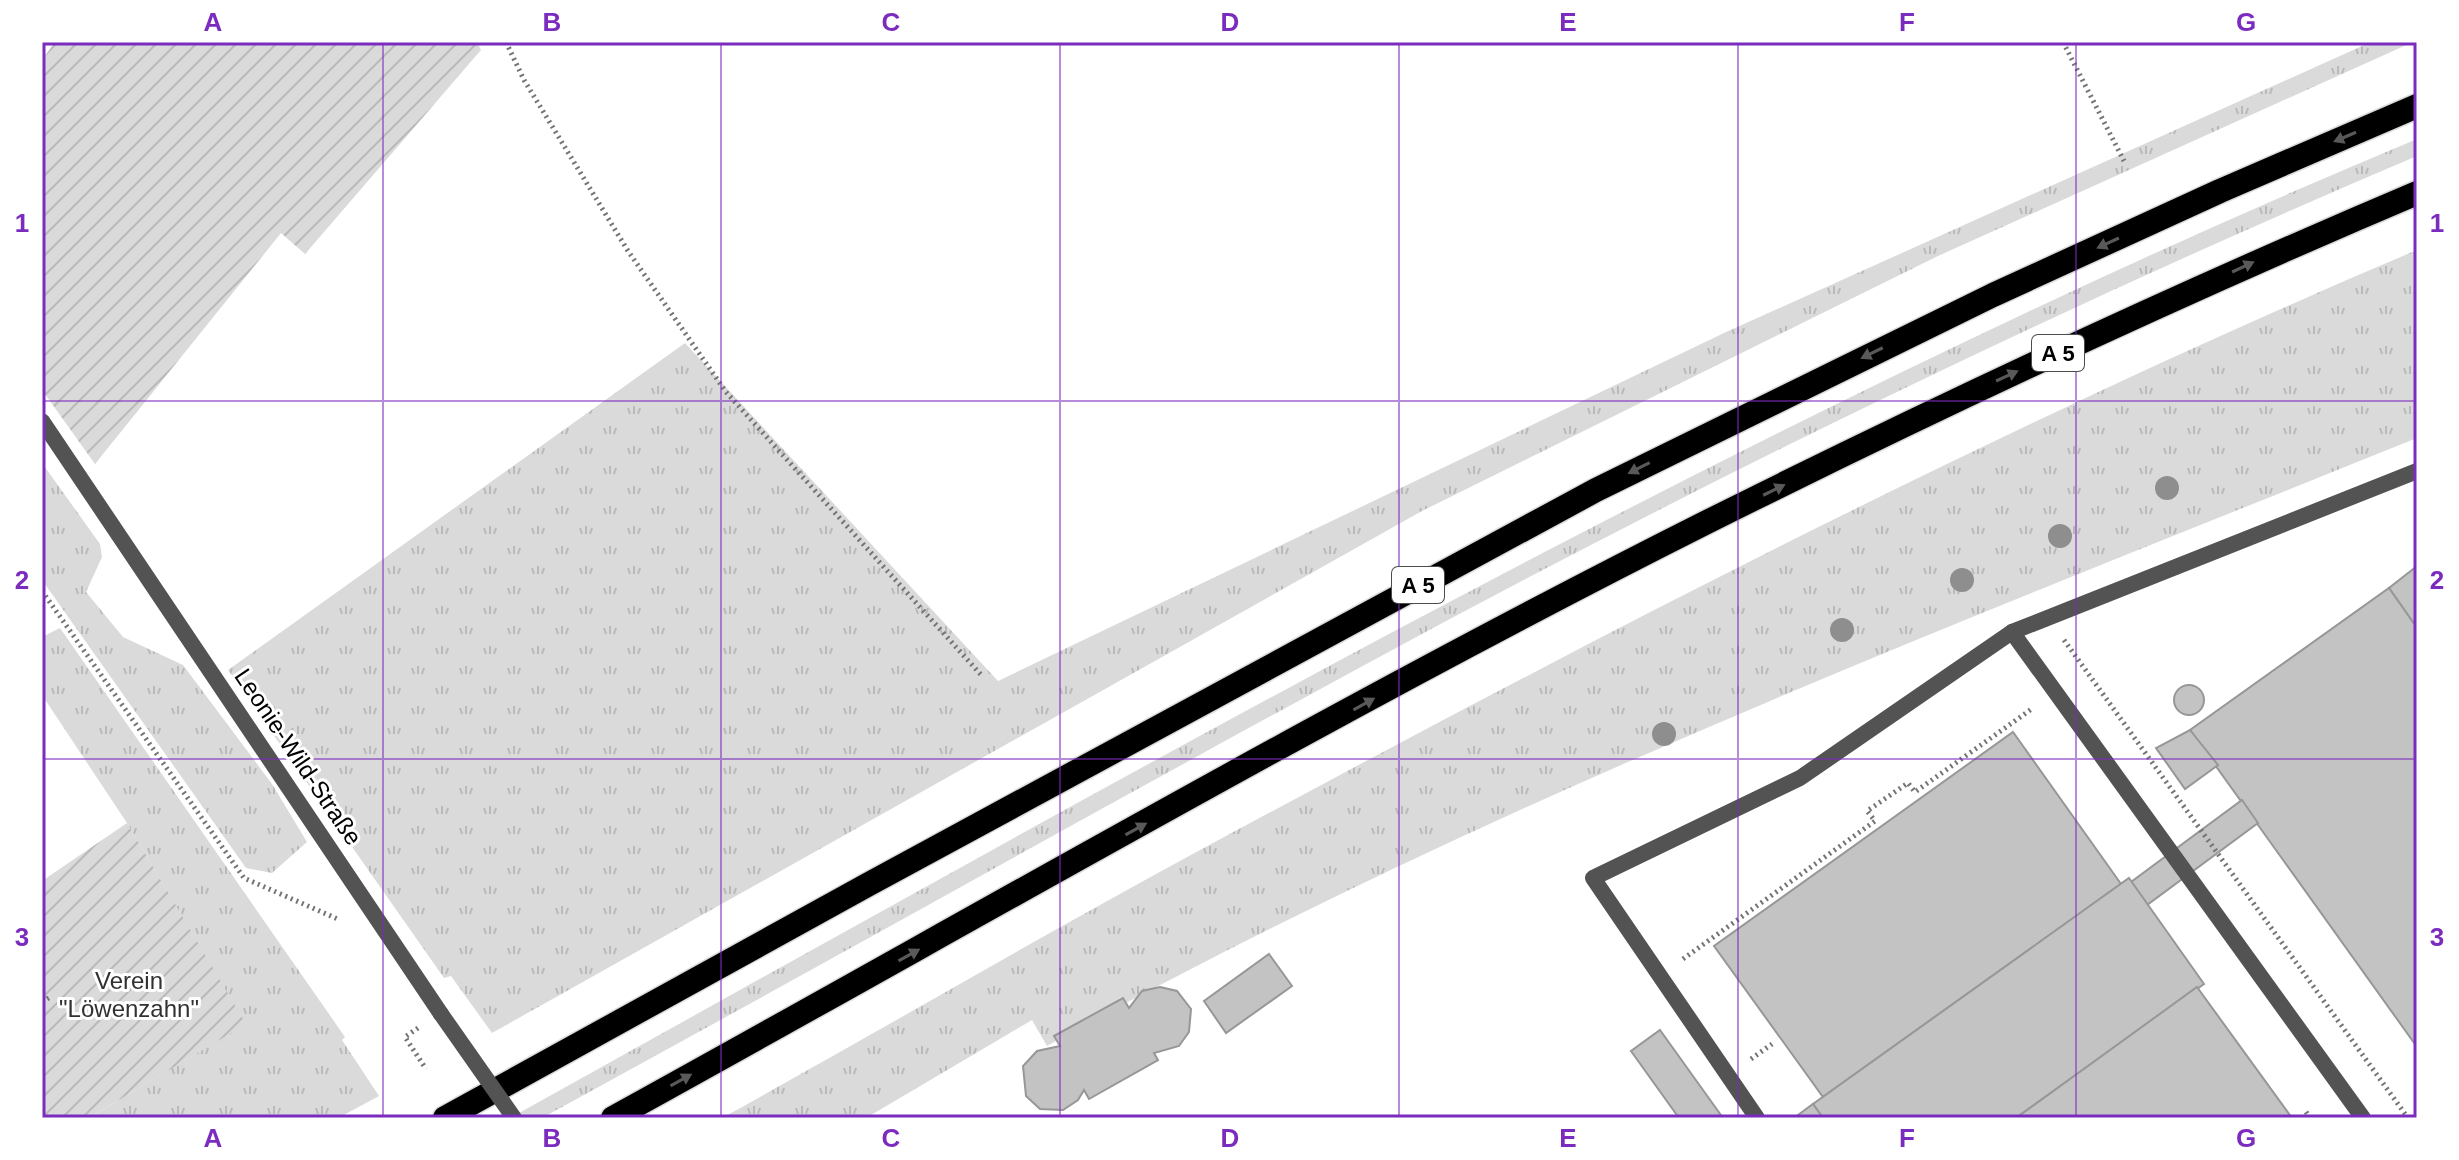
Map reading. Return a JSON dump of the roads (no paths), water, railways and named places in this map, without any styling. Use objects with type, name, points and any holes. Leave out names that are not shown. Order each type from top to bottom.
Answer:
[{"type":"highway","name":"A 5","points":[[445,1118],[855,891],[1610,483],[1993,295],[2220,191],[2417,106]]},
{"type":"highway","name":"A 5","points":[[613,1118],[1331,722],[1703,524],[2036,363],[2253,263],[2417,193]]},
{"type":"street","name":"Leonie-Wild-Straße","points":[[42,421],[514,1118]]},
{"type":"street","points":[[1757,1118],[1593,878],[1800,778],[2012,632],[2417,471]]},
{"type":"street","points":[[2012,632],[2363,1118]]},
{"type":"park label","name":"Verein \"Löwenzahn\"","points":[[129,995]]}]
